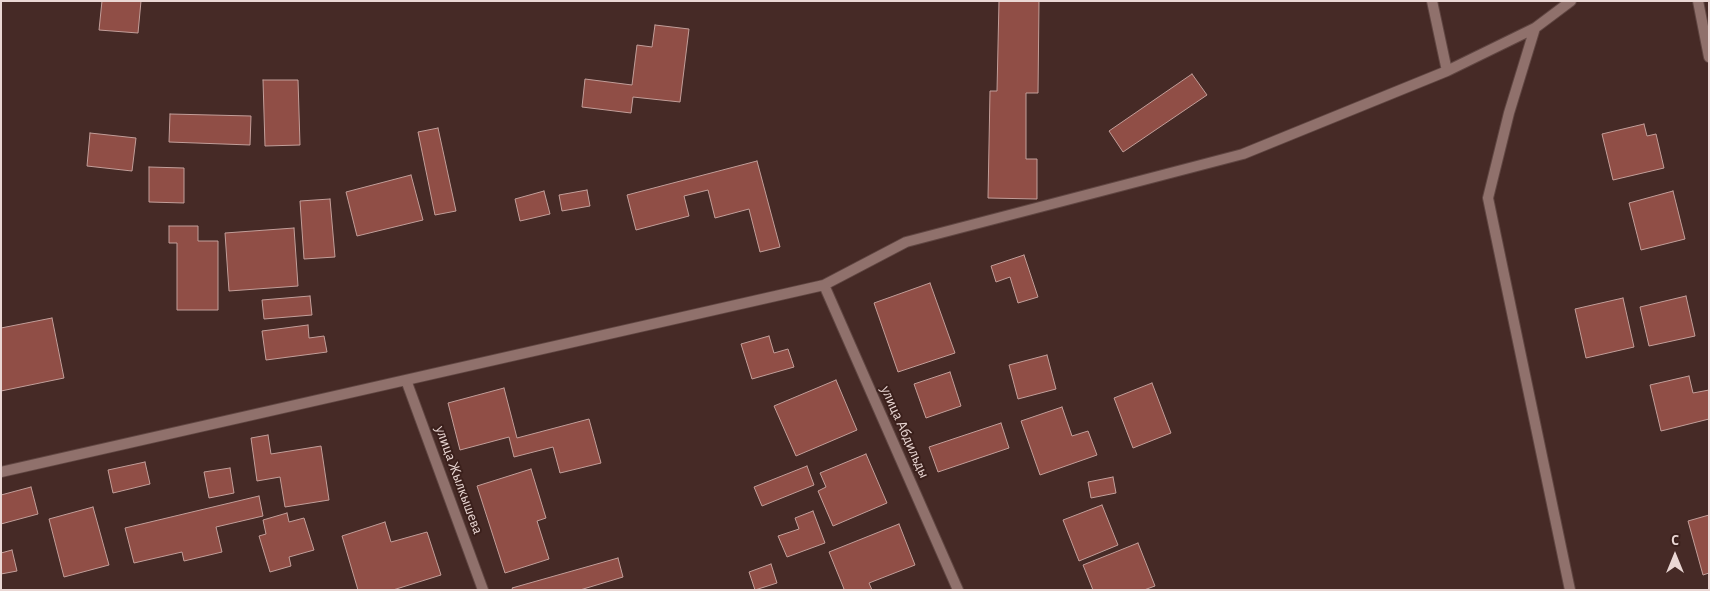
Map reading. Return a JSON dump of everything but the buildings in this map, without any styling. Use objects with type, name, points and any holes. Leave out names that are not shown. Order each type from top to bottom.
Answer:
[{"type":"street","points":[[1432,1],[1447,71]]},
{"type":"street","points":[[1,472],[824,285],[906,242],[1244,154],[1447,71],[1535,28],[1571,1]]},
{"type":"street","points":[[1698,1],[1709,57]]},
{"type":"street","points":[[1535,28],[1509,113],[1488,198],[1570,590]]},
{"type":"street","name":"улица Абдильды","points":[[824,285],[958,590]]},
{"type":"street","name":"улица Жылкышева","points":[[406,380],[484,590]]}]
